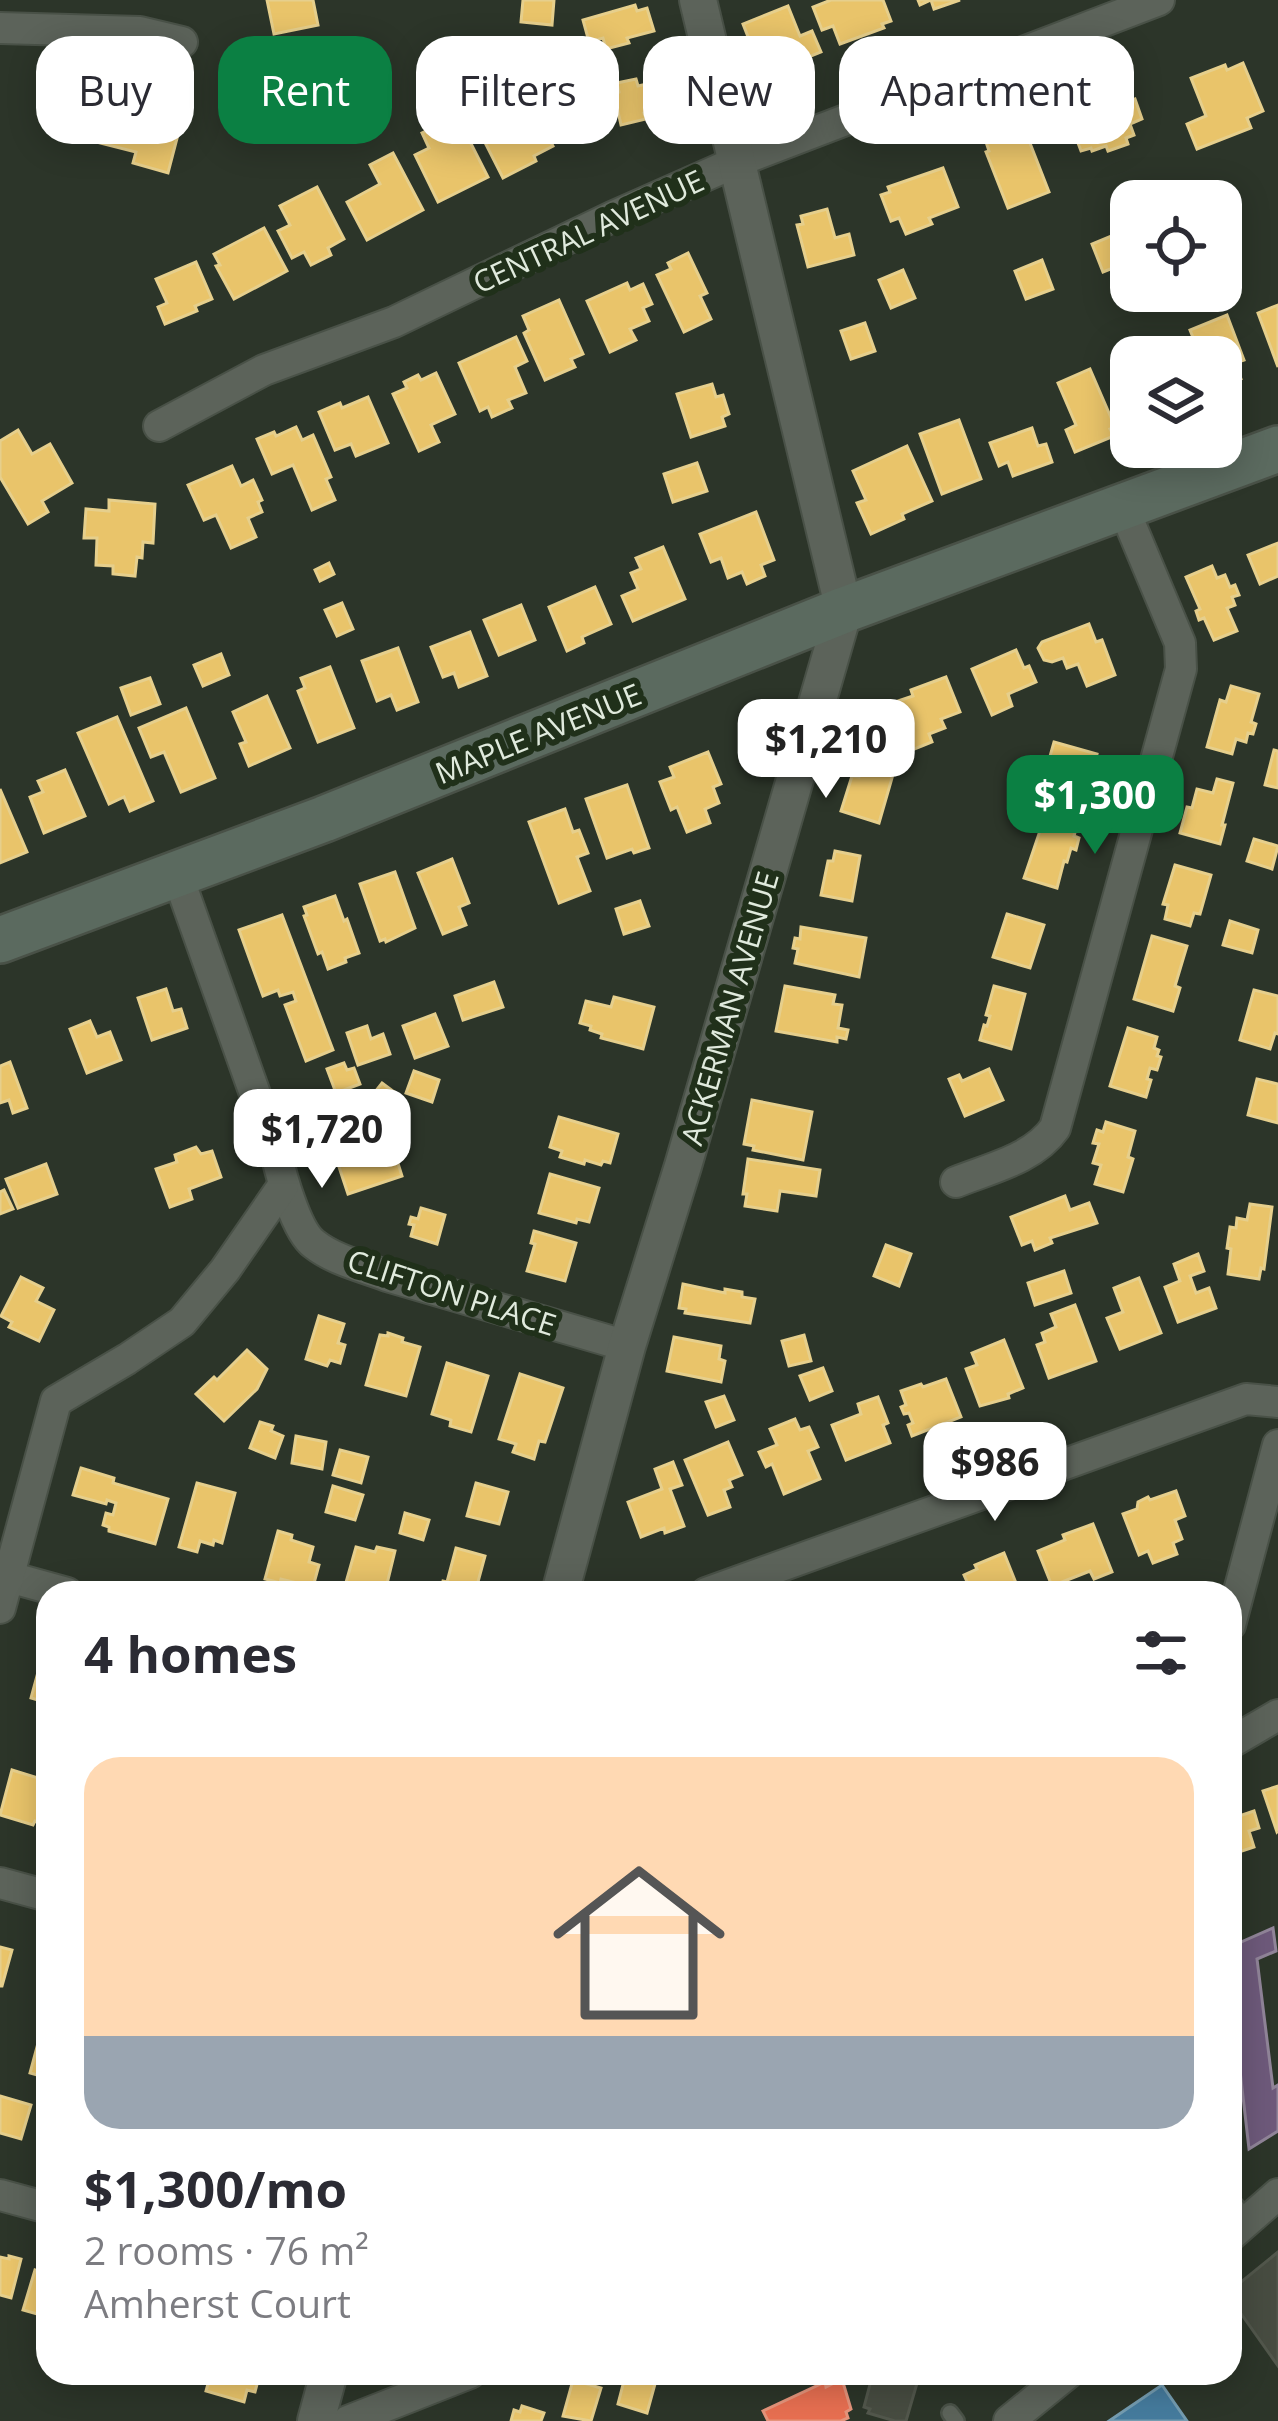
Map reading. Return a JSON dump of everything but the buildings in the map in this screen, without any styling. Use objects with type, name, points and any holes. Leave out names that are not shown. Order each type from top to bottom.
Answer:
[{"type":"main road","name":"MAPLE AVENUE","points":[[0,940],[324,819],[844,610],[1278,449]]},
{"type":"street","name":"ACKERMAN AVENUE","points":[[563,1581],[627,1346],[844,610],[698,0]]},
{"type":"street","name":"CENTRAL AVENUE","points":[[159,426],[264,370],[394,322],[736,163],[1159,0]]},
{"type":"street","points":[[0,28],[155,36]]},
{"type":"street","points":[[956,1182],[1027,1154],[1044,1144],[1055,1128],[1181,669],[1180,643],[1123,507]]},
{"type":"street","name":"CLIFTON PLACE","points":[[177,874],[276,1153],[283,1186],[310,1243],[387,1276],[627,1346]]},
{"type":"street","points":[[0,1608],[56,1401],[182,1322],[283,1186]]},
{"type":"street","points":[[739,1581],[1246,1399],[1278,1402]]},
{"type":"street","points":[[1242,1581],[1278,1445]]},
{"type":"street","points":[[9,1577],[36,1584]]},
{"type":"street","points":[[1242,1736],[1278,1715]]},
{"type":"street","points":[[0,1883],[36,1893]]},
{"type":"street","points":[[0,2194],[36,2204]]},
{"type":"street","points":[[1242,2215],[1278,2194]]},
{"type":"street","points":[[316,2421],[326,2385]]},
{"type":"street","points":[[348,2421],[440,2385]]},
{"type":"street","points":[[1010,2421],[1054,2385]]}]
